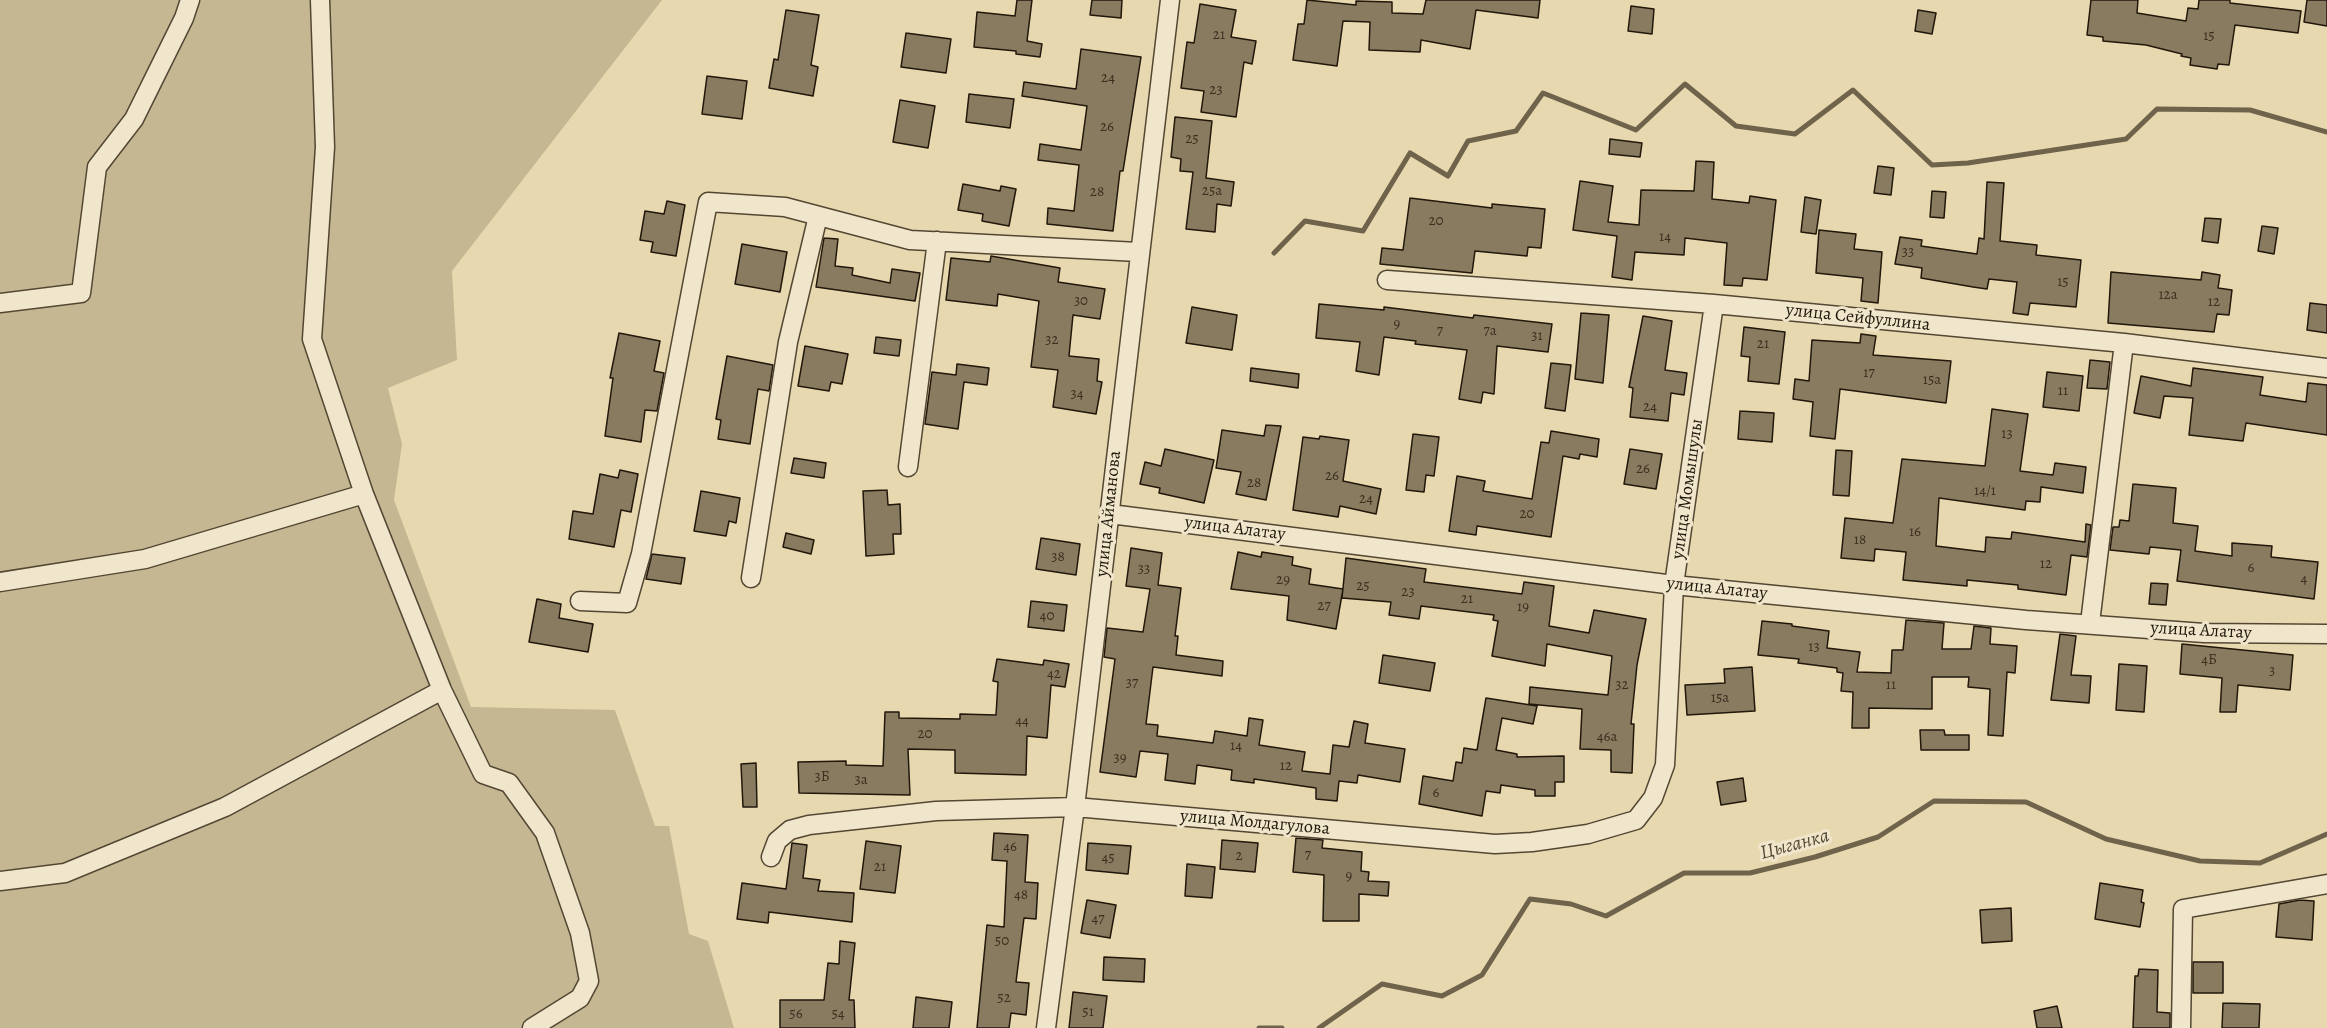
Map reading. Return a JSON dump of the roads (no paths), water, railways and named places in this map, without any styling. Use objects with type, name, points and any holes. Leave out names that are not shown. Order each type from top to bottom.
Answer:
[{"type":"street","points":[[0,303],[81,293],[97,167],[134,119],[184,18],[190,0]]},
{"type":"street","points":[[320,0],[325,147],[312,339],[364,494],[442,690],[483,774],[509,783],[545,833],[580,933],[589,981],[580,998],[532,1028]]},
{"type":"street","name":"улица Айманова","points":[[1046,1028],[1075,807],[1138,252],[1170,0]]},
{"type":"street","points":[[580,601],[627,603],[641,554],[708,202],[785,207],[910,240],[1138,252]]},
{"type":"street","points":[[751,578],[788,342],[818,216]]},
{"type":"street","points":[[908,467],[937,241]]},
{"type":"street","name":"улица Сейфуллина","points":[[1387,280],[1714,304],[2124,344],[2327,368]]},
{"type":"street","name":"улица Момышулы","points":[[1670,710],[1674,585],[1714,304]]},
{"type":"street","points":[[2090,623],[2124,344]]},
{"type":"street","points":[[0,582],[145,559],[364,494]]},
{"type":"street","name":"улица Алатау","points":[[1110,513],[1674,585],[2026,620],[2204,633],[2327,634]]},
{"type":"street","points":[[0,881],[64,873],[225,807],[442,690]]},
{"type":"street","name":"улица Молдагулова","points":[[771,857],[777,841],[790,830],[809,825],[936,812],[1075,807],[1495,844],[1532,842],[1588,834],[1636,820],[1653,798],[1665,765],[1670,710]]},
{"type":"street","points":[[2181,1028],[2183,909],[2327,884]]},
{"type":"waterway","points":[[1274,253],[1305,221],[1363,231],[1410,153],[1448,176],[1468,141],[1516,131],[1543,93],[1636,130],[1685,84],[1736,126],[1795,134],[1853,90],[1932,165],[1968,163],[2126,139],[2157,109],[2250,110],[2327,132]]},
{"type":"waterway","name":"Цыганка","points":[[1319,1028],[1382,984],[1442,996],[1482,975],[1530,899],[1571,904],[1606,916],[1684,873],[1750,873],[1815,857],[1878,837],[1934,801],[2026,802],[2106,839],[2200,861],[2260,863],[2327,834]]},
{"type":"waterway","name":"Цыганка","points":[[1259,1028],[1282,1028]]}]
